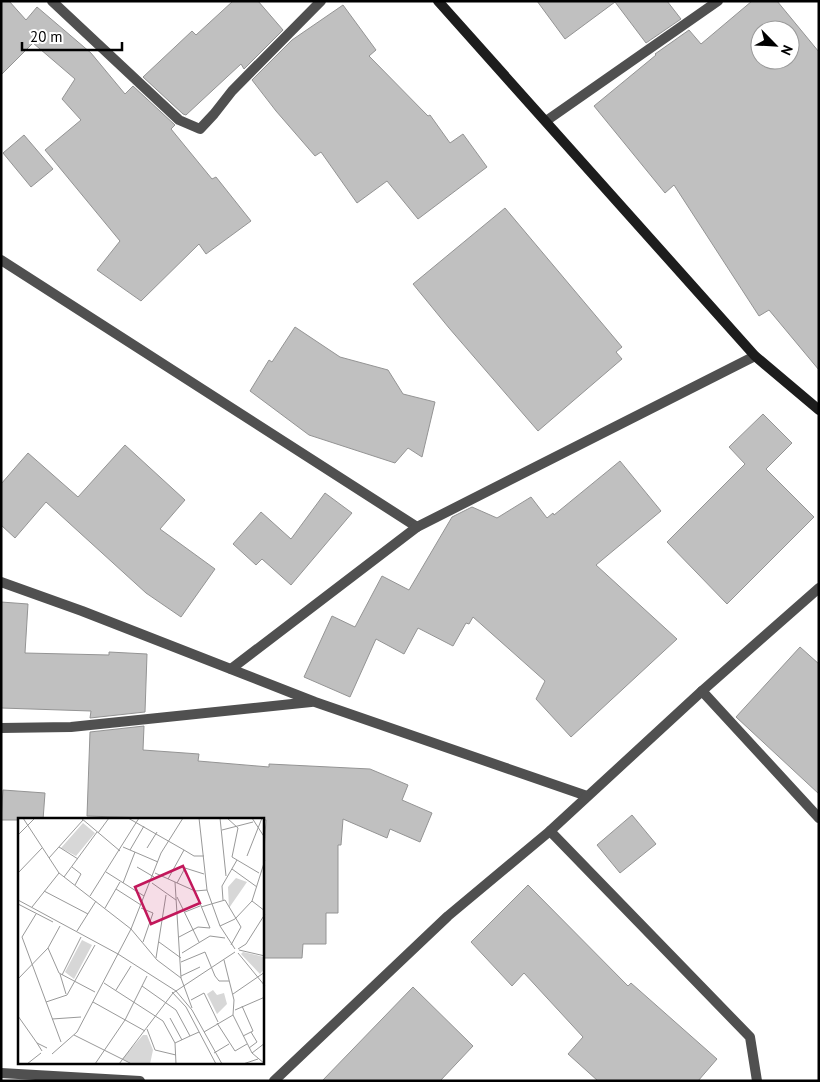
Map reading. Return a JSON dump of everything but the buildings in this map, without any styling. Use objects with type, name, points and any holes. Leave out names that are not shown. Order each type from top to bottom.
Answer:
[{"type":"main road","points":[[438,1],[755,356],[819,410]]},
{"type":"street","points":[[52,1],[179,120],[200,129],[232,91],[321,1]]},
{"type":"street","points":[[546,121],[718,1]]},
{"type":"street","points":[[1,260],[418,527]]},
{"type":"street","points":[[231,669],[418,527],[755,356]]},
{"type":"street","points":[[1,582],[315,702],[587,796]]},
{"type":"street","points":[[274,1081],[448,916],[550,831],[702,691],[819,588]]},
{"type":"street","points":[[702,691],[819,818]]},
{"type":"street","points":[[1,728],[71,727],[315,702]]},
{"type":"street","points":[[550,831],[750,1037],[757,1081]]},
{"type":"street","points":[[1,1073],[140,1081]]}]
